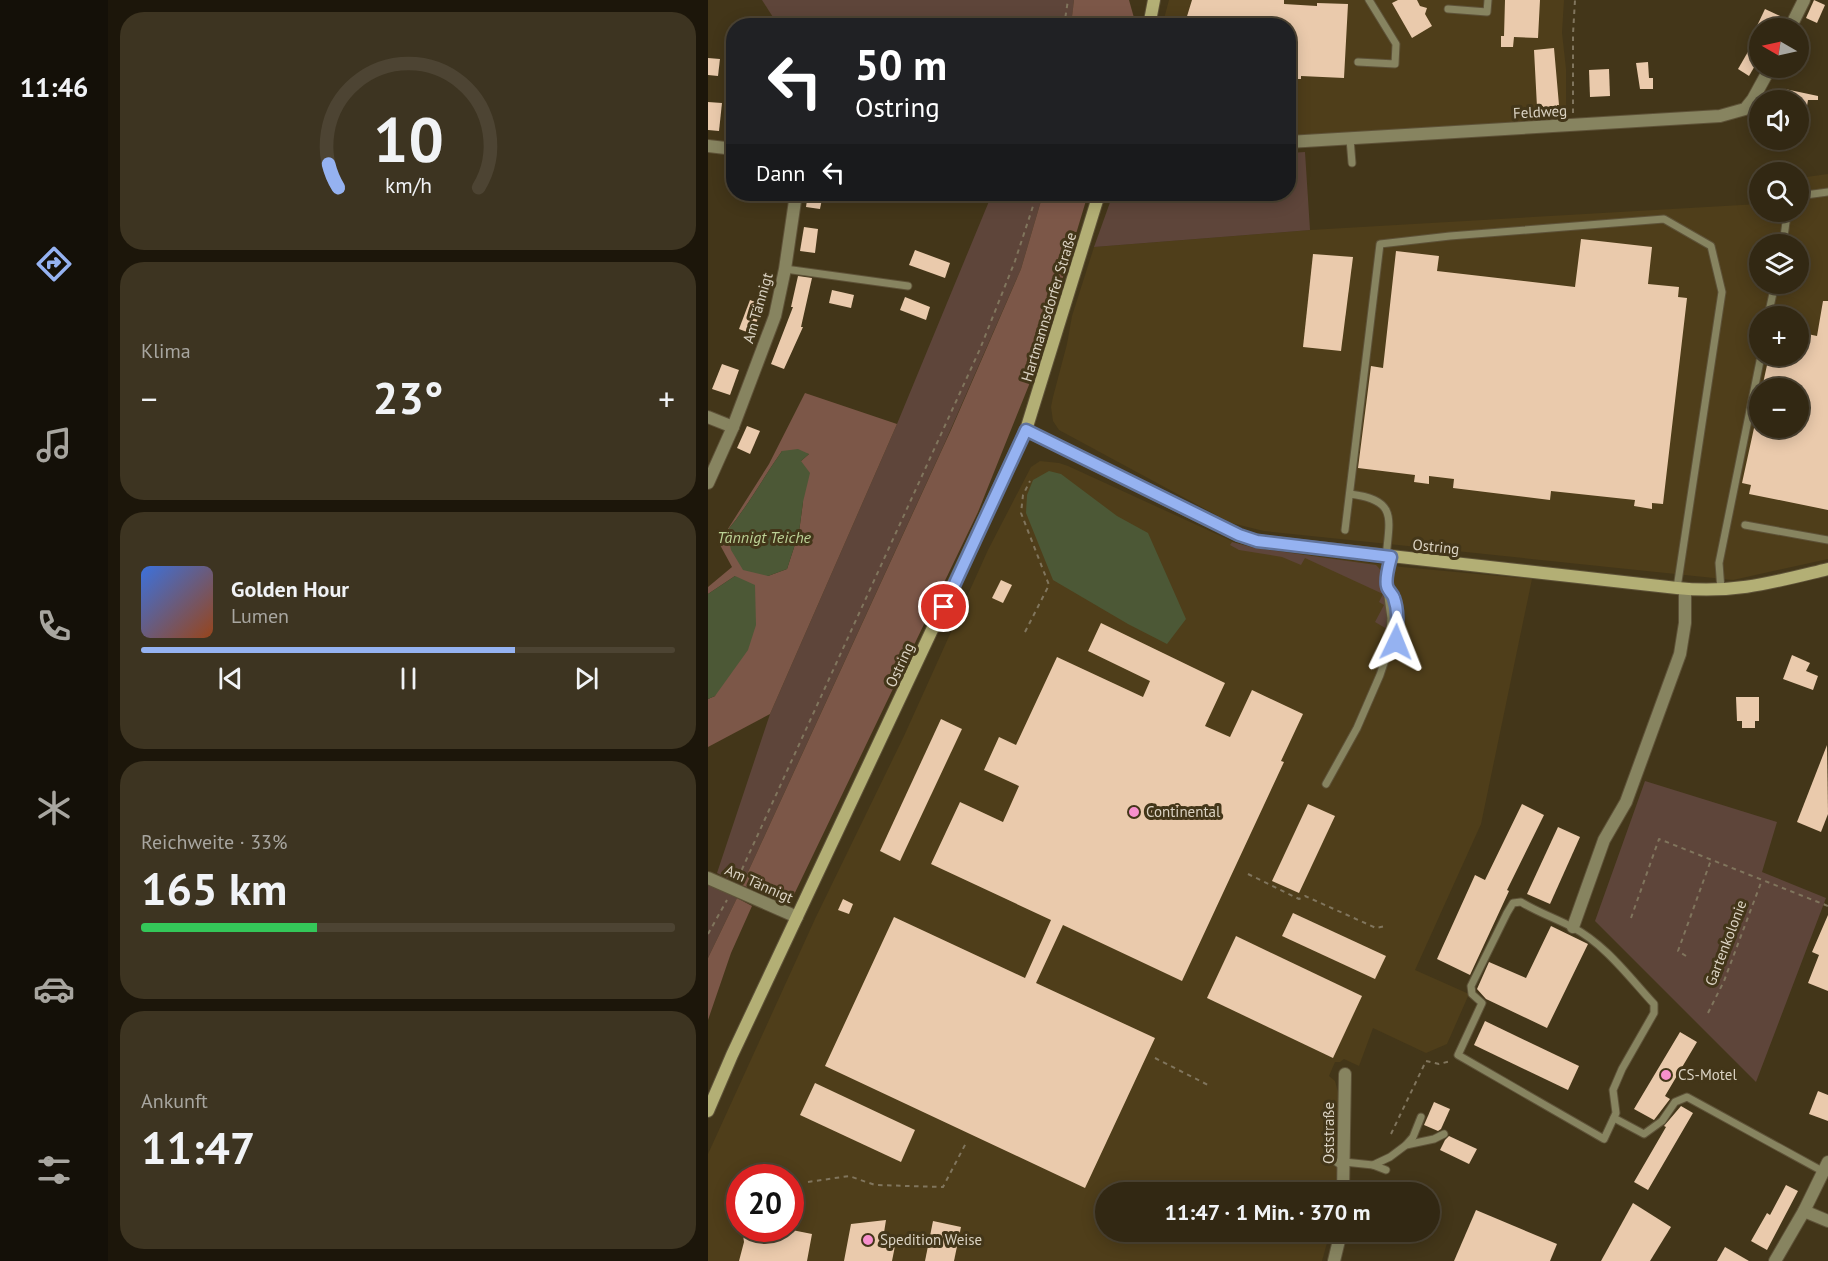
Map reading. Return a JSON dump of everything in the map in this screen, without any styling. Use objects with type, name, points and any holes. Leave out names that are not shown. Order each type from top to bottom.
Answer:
[{"type":"main road","points":[[1151,18],[1154,0]]},
{"type":"main road","name":"Hartmannsdorfer Straße","points":[[1026,430],[1097,201]]},
{"type":"main road","name":"Ostring","points":[[708,1111],[1026,430],[1239,535],[1257,541],[1681,588],[1721,590],[1755,586],[1828,569]]},
{"type":"street","points":[[1795,18],[1804,0]]},
{"type":"street","name":"Feldweg","points":[[1296,141],[1720,116],[1745,109],[1765,78]]},
{"type":"street","points":[[708,146],[726,148]]},
{"type":"street","name":"Am Tännigt","points":[[708,483],[733,427],[775,316],[785,269],[795,201]]},
{"type":"street","points":[[708,417],[733,427]]},
{"type":"street","points":[[1573,927],[1604,840],[1626,802],[1680,654],[1685,623],[1681,588]]},
{"type":"street","name":"Am Tännigt","points":[[708,878],[797,917]]},
{"type":"street","name":"Oststraße","points":[[1343,1182],[1345,1074]]},
{"type":"street","points":[[1775,1261],[1826,1167]]},
{"type":"street","points":[[1804,1211],[1828,1221]]},
{"type":"street","points":[[1334,1261],[1339,1242]]},
{"type":"lane","points":[[1358,62],[1395,64],[1396,44],[1369,0]]},
{"type":"lane","points":[[1448,9],[1487,12],[1488,0]]},
{"type":"lane","points":[[1350,138],[1352,163]]},
{"type":"lane","points":[[1809,195],[1828,192]]},
{"type":"lane","points":[[1345,530],[1380,244],[1450,236],[1665,219],[1711,246],[1722,292],[1681,588]]},
{"type":"lane","points":[[785,269],[908,286]]},
{"type":"lane","points":[[1721,590],[1719,563],[1759,366]]},
{"type":"lane","points":[[1326,784],[1357,728],[1389,648],[1396,642],[1398,622],[1394,596],[1387,588],[1388,513],[1381,502],[1370,497],[1350,494]]},
{"type":"lane","points":[[1744,525],[1828,540]]},
{"type":"lane","points":[[1521,902],[1573,927],[1596,943],[1654,1004],[1654,1013],[1622,1069],[1613,1090],[1616,1113],[1604,1138],[1458,1056],[1482,1004],[1472,994],[1471,986],[1513,903],[1521,902]]},
{"type":"lane","points":[[1614,1118],[1644,1134],[1662,1121],[1675,1102],[1687,1097],[1826,1167]]},
{"type":"lane","points":[[1330,1158],[1342,1169],[1373,1164],[1390,1157],[1413,1137],[1421,1117]]},
{"type":"lane","points":[[1406,1145],[1434,1139],[1444,1134]]},
{"type":"lane","points":[[1373,1164],[1386,1170]]},
{"type":"path","points":[[1065,18],[1068,0]]},
{"type":"path","points":[[1574,125],[1575,0]]},
{"type":"path","points":[[708,934],[733,889],[980,349],[1015,261],[1035,201]]},
{"type":"path","points":[[1025,632],[1048,585],[1021,513],[1023,495],[1029,481]]},
{"type":"path","points":[[1631,918],[1659,839],[1828,906]]},
{"type":"path","points":[[1686,956],[1678,951],[1711,860]]},
{"type":"path","points":[[1248,874],[1299,899],[1305,896],[1376,928],[1386,926]]},
{"type":"path","name":"Gartenkolonie","points":[[1708,1013],[1724,981],[1762,880]]},
{"type":"path","points":[[1391,1134],[1426,1061],[1439,1064],[1449,1063],[1458,1056]]},
{"type":"path","points":[[1155,1058],[1208,1085]]},
{"type":"path","points":[[808,1182],[849,1176],[875,1185],[943,1187],[966,1143]]},
{"type":"shaded area","points":[[762,0],[1074,0],[1072,18],[774,18]]},
{"type":"shaded area","points":[[1074,0],[1129,0],[1134,18],[1072,18]]},
{"type":"shaded area","points":[[1169,0],[1564,0],[1562,33],[1566,69],[1566,125],[1296,140],[1296,18],[1164,18]]},
{"type":"shaded area","points":[[1305,152],[1310,230],[1094,247],[1110,201],[1296,201],[1296,153]]},
{"type":"shaded area","points":[[1828,174],[1828,559],[1733,580],[1264,531],[1231,523],[1059,430],[1053,421],[1051,407],[1072,316],[1094,247],[1310,230],[1749,205],[1749,222],[1809,222],[1809,177]]},
{"type":"shaded area","points":[[989,201],[1041,201],[1021,269],[943,447],[742,885],[717,873],[770,714],[897,424]]},
{"type":"shaded area","points":[[1041,201],[1086,201],[1035,370],[978,512],[789,905],[742,885],[951,430],[1021,269]]},
{"type":"shaded area","points":[[805,393],[897,424],[770,714],[708,747],[708,699],[715,696],[735,576],[708,594],[708,587],[732,567],[719,543],[769,464]],"holes":[[[782,451],[809,454],[801,461],[803,502],[799,532],[787,569],[768,576],[727,531]]]},
{"type":"shaded area","points":[[1040,461],[1068,466],[1236,543],[1255,548],[1402,567],[1532,579],[1481,824],[1415,970],[1469,994],[1447,1044],[1426,1053],[1373,1028],[1359,1066],[1344,1059],[1335,1062],[1329,1076],[1335,1081],[1338,1092],[1337,1182],[1095,1182],[1095,1242],[1327,1242],[1322,1261],[708,1261],[708,1154],[815,919],[904,736],[988,550],[1031,467]]},
{"type":"shaded area","points":[[1232,542],[1255,548],[1376,565],[1383,577],[1387,629],[1375,622],[1384,605],[1379,602],[1383,594],[1305,558],[1301,565],[1282,557],[1239,550],[1230,545]]},
{"type":"shaded area","points":[[1387,629],[1387,639],[1380,667],[1375,665],[1378,656],[1375,654]]},
{"type":"shaded area","points":[[1645,781],[1777,822],[1762,872],[1826,898],[1756,1082],[1595,921]]},
{"type":"shaded area","points":[[708,884],[737,898],[708,958]]},
{"type":"shaded area","points":[[737,898],[752,906],[731,953],[708,1020],[708,958]]},
{"type":"water","name":"Tännigt Teiche","points":[[798,449],[809,454],[801,461],[810,473],[799,532],[787,569],[768,576],[743,570],[731,550],[727,531],[782,451]]},
{"type":"water","points":[[1049,471],[1061,474],[1117,516],[1148,533],[1186,619],[1167,644],[1053,580],[1026,513],[1027,495],[1033,480]]},
{"type":"water","name":"Tännigt Teiche","points":[[735,576],[755,585],[756,625],[748,650],[715,696],[708,699],[708,594]]},
{"type":"building","points":[[1192,0],[1284,0],[1284,4],[1317,6],[1317,3],[1348,4],[1344,78],[1301,76],[1301,79],[1296,79],[1296,18],[1186,18]]},
{"type":"building","points":[[1398,0],[1417,0],[1420,6],[1427,8],[1425,14],[1432,26],[1412,38],[1392,3]]},
{"type":"building","points":[[1505,0],[1540,0],[1538,38],[1514,37],[1513,47],[1501,47],[1501,36],[1504,36]]},
{"type":"building","points":[[1814,0],[1825,5],[1817,23],[1806,18]]},
{"type":"building","points":[[1765,9],[1780,16],[1779,18],[1761,18]]},
{"type":"building","points":[[1554,48],[1559,105],[1557,105],[1557,112],[1543,113],[1543,106],[1537,107],[1534,50]]},
{"type":"building","points":[[1749,50],[1749,76],[1738,69]]},
{"type":"building","points":[[708,58],[720,59],[718,76],[708,75]]},
{"type":"building","points":[[1648,62],[1649,78],[1653,78],[1653,89],[1640,89],[1636,63]]},
{"type":"building","points":[[1609,69],[1610,96],[1590,97],[1589,70]]},
{"type":"building","points":[[1809,94],[1818,96],[1818,100],[1809,100]]},
{"type":"building","points":[[708,102],[722,103],[719,131],[708,130]]},
{"type":"building","points":[[807,201],[822,201],[820,209],[806,207]]},
{"type":"building","points":[[804,227],[818,229],[815,253],[800,251]]},
{"type":"building","points":[[1581,239],[1652,247],[1648,284],[1679,287],[1678,297],[1687,298],[1663,504],[1652,503],[1652,509],[1634,506],[1635,500],[1551,491],[1550,500],[1453,488],[1454,479],[1429,476],[1429,484],[1414,482],[1415,475],[1358,468],[1371,366],[1383,368],[1396,251],[1439,256],[1437,271],[1575,287]]},
{"type":"building","points":[[915,250],[950,263],[945,278],[909,265]]},
{"type":"building","points":[[1313,254],[1353,257],[1341,351],[1303,347]]},
{"type":"building","points":[[798,276],[812,278],[801,327],[803,327],[784,369],[771,364],[793,307],[791,307]]},
{"type":"building","points":[[832,290],[854,295],[851,308],[829,303]]},
{"type":"building","points":[[905,297],[930,307],[926,320],[900,310]]},
{"type":"building","points":[[750,300],[763,305],[752,334],[739,329]]},
{"type":"building","points":[[1823,301],[1828,301],[1828,510],[1749,494],[1751,485],[1742,483],[1752,438],[1809,438],[1809,378],[1764,378],[1767,366],[1809,366],[1809,334],[1817,336]]},
{"type":"building","points":[[722,364],[739,370],[730,395],[712,389]]},
{"type":"building","points":[[747,426],[760,431],[750,454],[737,448]]},
{"type":"building","points":[[1001,580],[1012,585],[1003,603],[992,598]]},
{"type":"building","points":[[1101,623],[1225,683],[1205,726],[1230,737],[1252,690],[1303,714],[1281,761],[1284,762],[1182,981],[1063,925],[1036,983],[1155,1038],[1085,1188],[825,1066],[894,917],[1025,978],[1051,920],[931,864],[960,802],[1003,822],[1019,786],[984,770],[999,737],[1016,745],[1057,657],[1143,697],[1150,681],[1088,651]]},
{"type":"building","points":[[1792,655],[1810,663],[1806,671],[1818,676],[1813,690],[1783,679]]},
{"type":"building","points":[[1736,697],[1759,697],[1759,721],[1755,721],[1755,728],[1742,728],[1742,721],[1737,721]]},
{"type":"building","points":[[941,719],[962,729],[900,861],[880,851]]},
{"type":"building","points":[[1827,745],[1828,814],[1821,832],[1797,822]]},
{"type":"building","points":[[1308,804],[1335,816],[1299,893],[1272,881]]},
{"type":"building","points":[[1522,804],[1544,815],[1507,890],[1509,891],[1470,975],[1437,959],[1475,875],[1485,880]]},
{"type":"building","points":[[1558,827],[1580,837],[1550,904],[1527,894]]},
{"type":"building","points":[[843,899],[853,904],[849,914],[838,910]]},
{"type":"building","points":[[1293,913],[1386,956],[1375,979],[1282,936]]},
{"type":"building","points":[[1828,915],[1828,991],[1808,983],[1819,955],[1812,952]]},
{"type":"building","points":[[1551,926],[1588,944],[1547,1028],[1486,999],[1477,989],[1489,962],[1526,978]]},
{"type":"building","points":[[1236,936],[1362,996],[1333,1058],[1207,998]]},
{"type":"building","points":[[1485,1021],[1579,1066],[1568,1090],[1474,1045]]},
{"type":"building","name":"CS-Motel","points":[[1680,1032],[1697,1042],[1665,1096],[1670,1099],[1654,1120],[1634,1109]]},
{"type":"building","points":[[815,1083],[915,1130],[901,1162],[800,1115]]},
{"type":"building","points":[[1818,1091],[1828,1095],[1828,1121],[1809,1114]]},
{"type":"building","points":[[1434,1102],[1450,1109],[1438,1131],[1424,1125]]},
{"type":"building","points":[[1681,1106],[1693,1113],[1648,1190],[1634,1182],[1666,1127],[1664,1126]]},
{"type":"building","points":[[1449,1136],[1477,1149],[1469,1164],[1440,1150]]},
{"type":"building","points":[[1786,1185],[1798,1191],[1767,1250],[1751,1241],[1767,1213],[1770,1215]]},
{"type":"building","points":[[1633,1203],[1671,1227],[1650,1261],[1601,1261]]},
{"type":"building","points":[[1476,1210],[1557,1244],[1550,1261],[1454,1261]]},
{"type":"building","name":"Spedition Weise","points":[[886,1220],[883,1239],[896,1241],[892,1261],[844,1261],[851,1224]]},
{"type":"building","points":[[933,1221],[961,1227],[954,1261],[925,1261]]},
{"type":"building","points":[[804,1232],[812,1234],[807,1261],[739,1261],[744,1242],[804,1242]]},
{"type":"building","points":[[1725,1247],[1749,1261],[1717,1261]]},
{"type":"place","name":"Continental","points":[[1134,812]]},
{"type":"place","name":"CS-Motel","points":[[1666,1075]]},
{"type":"place","name":"Spedition Weise","points":[[868,1240]]},
{"type":"route","points":[[944,607],[1026,430],[1239,535],[1257,541],[1391,557],[1386,583],[1394,596],[1396,605],[1398,622],[1396,642]]}]
